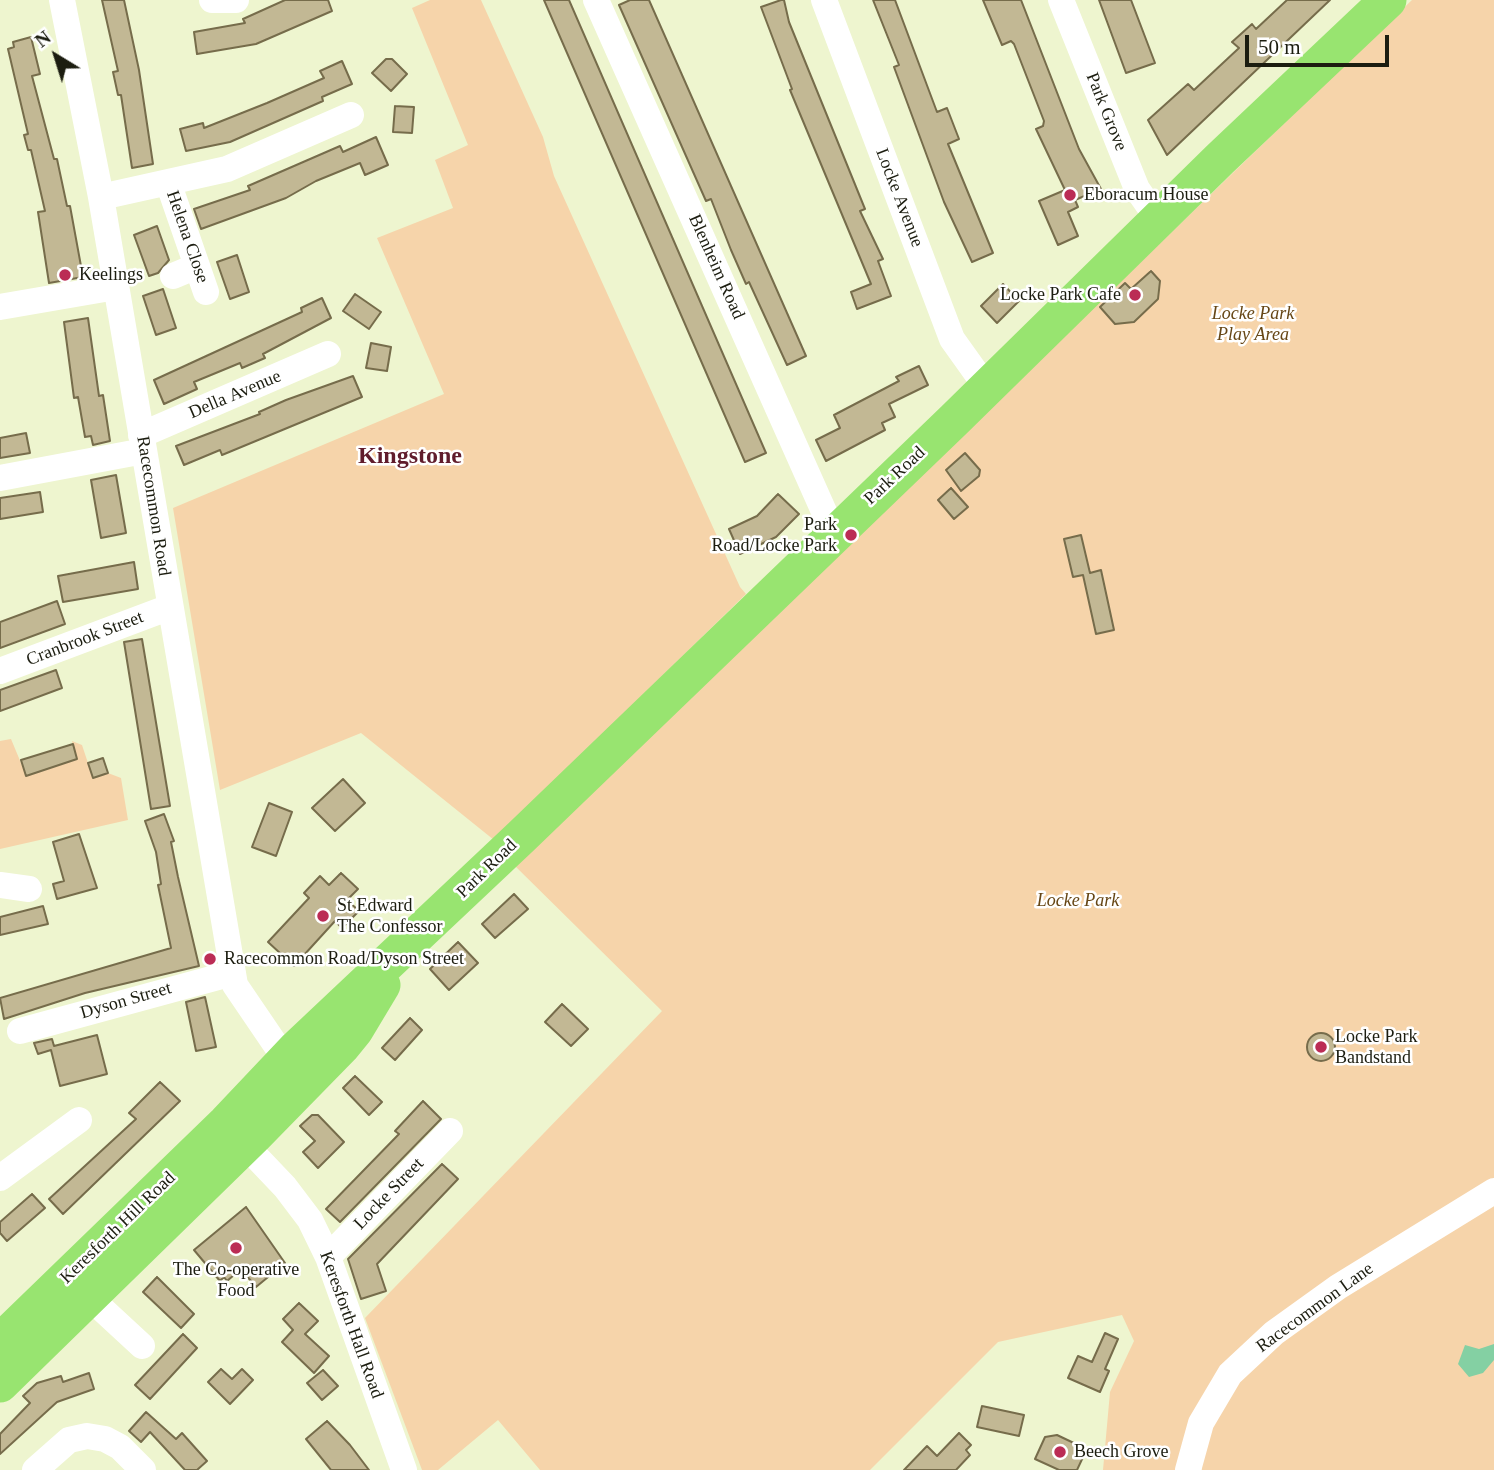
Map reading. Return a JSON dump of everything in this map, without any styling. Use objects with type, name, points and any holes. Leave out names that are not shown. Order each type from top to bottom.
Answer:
[{"type":"highway","name":"Park Road","points":[[240,1130],[402,951],[1388,0]]},
{"type":"highway","name":"Keresforth Hill Road","points":[[0,1384],[89,1297],[240,1130]]},
{"type":"highway","name":"Keresforth Hill Road","points":[[0,1342],[240,1130]]},
{"type":"street","name":"Racecommon Road","points":[[62,0],[101,197],[235,985],[252,1007],[260,1027],[301,1065]]},
{"type":"street","points":[[212,0],[236,0]]},
{"type":"street","name":"Blenheim Road","points":[[596,0],[834,534]]},
{"type":"street","name":"Locke Avenue","points":[[824,0],[952,339],[987,388]]},
{"type":"street","name":"Park Grove","points":[[1061,0],[1137,189],[1158,219]]},
{"type":"street","points":[[101,197],[227,169],[351,115]]},
{"type":"street","name":"Helena Close","points":[[168,182],[185,271],[206,292]]},
{"type":"street","points":[[0,307],[116,287]]},
{"type":"street","name":"Della Avenue","points":[[0,478],[143,443],[328,354]]},
{"type":"street","name":"Cranbrook Street","points":[[0,671],[170,607]]},
{"type":"street","points":[[0,884],[29,889]]},
{"type":"street","name":"Dyson Street","points":[[20,1031],[233,972]]},
{"type":"street","points":[[0,1178],[60,1145],[79,1120]]},
{"type":"street","name":"Keresforth Hall Road","points":[[240,1130],[271,1156],[285,1186],[310,1220],[328,1257],[404,1470]]},
{"type":"street","name":"Locke Street","points":[[328,1257],[450,1130]]},
{"type":"street","name":"Racecommon Lane","points":[[1188,1470],[1201,1423],[1230,1374],[1274,1333],[1338,1287],[1494,1191]]},
{"type":"street","name":"Keresforth Hill Road","points":[[89,1297],[142,1346]]},
{"type":"street","points":[[35,1470],[69,1440],[87,1436],[105,1438],[120,1447],[143,1470]]},
{"type":"green space","points":[[430,0],[481,0],[543,137],[554,176],[740,587],[746,594],[494,840],[361,733],[220,790],[173,508],[444,394],[377,238],[453,208],[435,160],[468,145],[412,8]]},
{"type":"green space","name":"Locke Park","points":[[1412,0],[1494,0],[1494,1181],[1268,1327],[1180,1470],[1103,1470],[1110,1392],[1134,1341],[1122,1315],[998,1342],[870,1470],[540,1470],[498,1420],[438,1470],[422,1470],[365,1318],[662,1011],[515,866]]},
{"type":"green space","points":[[11,739],[26,775],[77,759],[72,741],[82,745],[93,778],[108,773],[121,778],[128,820],[0,849],[0,741]]},
{"type":"green space","points":[[1494,1202],[1494,1470],[1202,1470],[1199,1462],[1210,1428],[1235,1382],[1280,1337]]},
{"type":"shaded area","points":[[1494,1344],[1494,1360],[1483,1373],[1469,1377],[1458,1364],[1465,1345],[1479,1349]]},
{"type":"building","points":[[102,0],[124,0],[139,70],[153,164],[132,168],[121,95],[118,95],[113,72],[118,71]]},
{"type":"building","points":[[285,0],[328,0],[332,11],[256,44],[197,54],[194,32],[245,23],[243,19]]},
{"type":"building","points":[[544,0],[569,0],[766,453],[745,462]]},
{"type":"building","points":[[630,0],[649,0],[806,356],[787,365],[749,282],[746,284],[711,199],[706,201],[619,5]]},
{"type":"building","points":[[784,0],[789,22],[865,209],[860,211],[883,259],[878,261],[891,296],[857,309],[851,292],[871,284],[790,90],[792,89],[761,7]]},
{"type":"building","points":[[873,0],[895,0],[937,112],[947,108],[959,139],[948,144],[993,253],[972,262],[944,202],[894,67],[899,65]]},
{"type":"building","points":[[983,0],[1021,0],[1079,149],[1101,189],[1075,200],[1078,207],[1068,212],[1078,236],[1058,245],[1039,201],[1065,190],[1036,129],[1043,126],[1044,121],[1014,44],[1011,41],[1002,45]]},
{"type":"building","points":[[1099,0],[1131,0],[1155,63],[1126,73]]},
{"type":"building","points":[[1287,0],[1330,0],[1167,155],[1148,120],[1188,84],[1194,90],[1239,48],[1232,42],[1252,24],[1256,29]]},
{"type":"building","points":[[31,37],[40,74],[32,76],[54,159],[57,159],[67,206],[70,206],[83,277],[49,283],[38,212],[45,211],[31,150],[28,150],[24,135],[28,134],[8,49],[14,47],[13,42]]},
{"type":"building","points":[[386,59],[392,59],[407,74],[391,91],[372,73]]},
{"type":"building","points":[[342,61],[352,84],[322,97],[323,101],[230,142],[186,151],[180,129],[203,123],[204,128],[267,103],[324,78],[320,71]]},
{"type":"building","points":[[395,106],[414,107],[412,133],[393,132]]},
{"type":"building","points":[[376,137],[388,165],[365,175],[360,163],[316,181],[286,198],[201,229],[194,209],[250,190],[248,186],[340,146],[343,152]]},
{"type":"building","points":[[157,226],[169,260],[158,273],[149,276],[134,235]]},
{"type":"building","points":[[237,255],[249,292],[230,299],[217,262]]},
{"type":"building","name":"Locke Park Cafe","points":[[1151,271],[1160,281],[1158,299],[1134,322],[1115,324],[1100,307],[1125,283],[1131,289]]},
{"type":"building","points":[[1003,284],[1019,301],[997,323],[981,306]]},
{"type":"building","points":[[163,289],[176,328],[156,335],[143,296]]},
{"type":"building","points":[[355,294],[381,312],[369,329],[343,311]]},
{"type":"building","points":[[322,298],[331,318],[263,354],[265,358],[242,368],[240,363],[194,382],[197,389],[164,404],[154,380],[302,312],[301,308]]},
{"type":"building","points":[[88,318],[99,396],[103,395],[110,441],[93,445],[91,436],[85,437],[78,397],[74,398],[64,322]]},
{"type":"building","points":[[371,343],[391,347],[387,371],[366,368]]},
{"type":"building","points":[[919,366],[928,385],[889,404],[895,417],[882,423],[885,430],[826,461],[816,440],[840,428],[834,415],[899,381],[896,377]]},
{"type":"building","points":[[353,376],[362,397],[222,455],[220,450],[184,465],[176,446],[260,414],[259,412],[286,400]]},
{"type":"building","points":[[26,433],[30,453],[0,458],[0,438]]},
{"type":"building","points":[[965,453],[980,470],[979,476],[961,491],[946,470]]},
{"type":"building","points":[[116,475],[126,533],[101,538],[91,480]]},
{"type":"building","points":[[951,488],[968,507],[954,519],[938,500]]},
{"type":"building","points":[[40,492],[43,512],[0,519],[0,498]]},
{"type":"building","points":[[778,494],[799,514],[776,537],[740,554],[729,529],[757,516]]},
{"type":"building","points":[[1081,535],[1090,573],[1101,570],[1114,630],[1096,634],[1083,575],[1073,577],[1064,539]]},
{"type":"building","points":[[134,562],[138,589],[63,602],[58,576]]},
{"type":"building","points":[[57,601],[65,624],[0,648],[0,622]]},
{"type":"building","points":[[142,639],[170,806],[151,809],[124,642]]},
{"type":"building","points":[[56,670],[62,688],[0,711],[0,690]]},
{"type":"building","points":[[73,744],[77,759],[26,776],[21,760]]},
{"type":"building","points":[[103,758],[108,773],[93,778],[88,763]]},
{"type":"building","points":[[343,779],[365,803],[335,831],[312,808]]},
{"type":"building","points":[[269,803],[292,812],[276,856],[252,847]]},
{"type":"building","points":[[164,814],[174,841],[171,842],[178,877],[199,966],[85,993],[4,1019],[0,998],[171,948],[158,885],[161,884],[156,852],[145,821]]},
{"type":"building","points":[[79,834],[97,888],[57,899],[53,884],[64,881],[53,842]]},
{"type":"building","name":"St Edward The Confessor","points":[[341,873],[358,889],[347,900],[359,911],[342,928],[335,921],[294,966],[268,942],[309,898],[304,893],[320,876],[329,885]]},
{"type":"building","points":[[514,894],[528,909],[495,938],[482,924]]},
{"type":"building","points":[[43,906],[48,924],[0,935],[0,917]]},
{"type":"building","points":[[458,942],[478,963],[449,990],[430,969]]},
{"type":"building","points":[[205,997],[216,1047],[196,1051],[186,1002]]},
{"type":"building","points":[[562,1004],[588,1029],[571,1046],[545,1022]]},
{"type":"building","points":[[410,1018],[422,1030],[395,1060],[382,1048]]},
{"type":"building","name":"Locke Park Bandstand","points":[[1321,1033],[1331,1037],[1335,1047],[1331,1057],[1321,1061],[1311,1057],[1307,1047],[1311,1037]]},
{"type":"building","points":[[97,1035],[107,1074],[60,1086],[51,1050],[38,1054],[34,1043],[52,1039],[54,1046]]},
{"type":"building","points":[[355,1076],[382,1102],[369,1115],[343,1088]]},
{"type":"building","points":[[160,1082],[180,1101],[63,1214],[49,1199],[136,1119],[129,1113]]},
{"type":"building","points":[[423,1101],[441,1119],[340,1222],[326,1209],[399,1134],[395,1131]]},
{"type":"building","points":[[312,1115],[318,1115],[344,1142],[318,1168],[303,1152],[315,1141],[300,1126]]},
{"type":"building","points":[[442,1164],[458,1179],[377,1264],[386,1291],[361,1299],[348,1259]]},
{"type":"building","points":[[32,1194],[45,1208],[7,1241],[0,1233],[0,1222]]},
{"type":"building","name":"The Co-operative Food","points":[[246,1207],[285,1263],[256,1287],[241,1269],[227,1281],[224,1277],[220,1281],[194,1250]]},
{"type":"building","points":[[157,1277],[194,1314],[181,1328],[143,1292]]},
{"type":"building","points":[[299,1303],[318,1321],[305,1334],[329,1356],[314,1373],[282,1342],[293,1330],[283,1319]]},
{"type":"building","points":[[1105,1333],[1118,1339],[1105,1369],[1109,1371],[1100,1392],[1068,1378],[1078,1356],[1092,1362]]},
{"type":"building","points":[[183,1334],[197,1348],[150,1399],[135,1385]]},
{"type":"building","points":[[221,1369],[232,1379],[242,1369],[253,1380],[230,1404],[208,1382]]},
{"type":"building","points":[[323,1370],[338,1386],[322,1400],[307,1383]]},
{"type":"building","points":[[89,1373],[94,1389],[57,1402],[0,1454],[0,1434],[30,1403],[23,1396],[37,1383],[61,1376],[63,1382]]},
{"type":"building","points":[[982,1406],[1024,1415],[1019,1436],[977,1427]]},
{"type":"building","points":[[146,1412],[176,1439],[182,1433],[207,1461],[197,1470],[185,1470],[150,1432],[141,1442],[129,1431]]},
{"type":"building","points":[[327,1421],[369,1470],[331,1470],[306,1439]]},
{"type":"building","points":[[959,1433],[971,1445],[966,1450],[970,1455],[956,1470],[904,1470],[927,1446],[937,1456]]},
{"type":"building","name":"Beech Grove","points":[[1057,1435],[1078,1445],[1084,1455],[1077,1470],[1059,1470],[1035,1459],[1045,1437]]},
{"type":"place","name":"Eboracum House","points":[[1070,195]]},
{"type":"place","name":"Keelings","points":[[65,275]]},
{"type":"place","name":"Locke Park Cafe","points":[[1135,295]]},
{"type":"place","name":"Park Road/Locke Park","points":[[851,535]]},
{"type":"place","name":"St Edward The Confessor","points":[[323,916]]},
{"type":"place","name":"Racecommon Road/Dyson Street","points":[[210,959]]},
{"type":"place","name":"Locke Park Bandstand","points":[[1321,1047]]},
{"type":"place","name":"The Co-operative Food","points":[[236,1248]]},
{"type":"place","name":"Beech Grove","points":[[1060,1452]]},
{"type":"district","name":"Kingstone","points":[[410,457]]},
{"type":"park label","name":"Locke Park Play Area","points":[[1253,324]]}]
